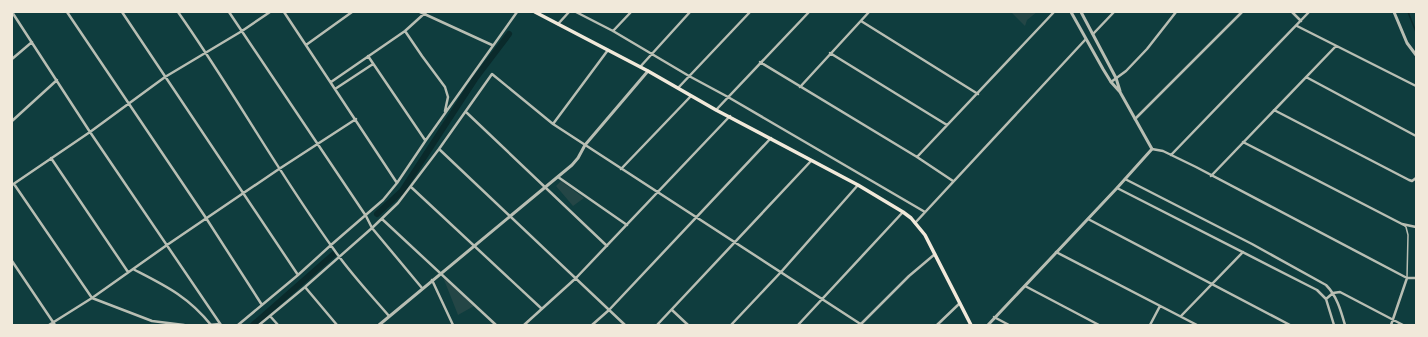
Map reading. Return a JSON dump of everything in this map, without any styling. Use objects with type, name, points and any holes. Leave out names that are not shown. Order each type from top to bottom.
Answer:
[{"type":"main road","points":[[535,12],[608,49],[692,95],[716,110],[772,138],[858,185],[903,212],[925,235],[971,325]]},
{"type":"street","points":[[12,12],[90,132],[220,325]]},
{"type":"street","points":[[67,12],[206,218],[262,305]]},
{"type":"street","points":[[122,12],[298,275]]},
{"type":"street","points":[[178,12],[207,52],[279,169],[339,257],[389,316]]},
{"type":"street","points":[[229,12],[366,216],[372,228],[422,288]]},
{"type":"street","points":[[184,325],[152,321],[92,298],[13,185],[90,132],[165,77],[242,31],[270,12]]},
{"type":"street","points":[[284,12],[397,183]]},
{"type":"street","points":[[306,45],[352,12]]},
{"type":"street","points":[[420,12],[426,13],[492,46]]},
{"type":"street","points":[[238,325],[298,275],[383,200],[397,183],[517,12]]},
{"type":"street","points":[[558,24],[569,12]]},
{"type":"street","points":[[576,12],[614,31],[925,212]]},
{"type":"street","points":[[614,31],[631,12]]},
{"type":"street","points":[[640,67],[651,53],[690,12]]},
{"type":"street","points":[[678,88],[750,12]]},
{"type":"street","points":[[716,110],[809,12]]},
{"type":"street","points":[[800,87],[830,53],[870,12]]},
{"type":"street","points":[[917,157],[1054,12]]},
{"type":"street","points":[[1071,12],[1111,82],[1120,92],[1152,149],[1171,155],[1407,278],[1416,278]]},
{"type":"street","points":[[1081,12],[1116,78],[1120,92]]},
{"type":"street","points":[[1093,34],[1114,12]]},
{"type":"street","points":[[1111,82],[1126,71],[1147,49],[1176,12]]},
{"type":"street","points":[[1135,119],[1242,12]]},
{"type":"street","points":[[1292,12],[1301,21]]},
{"type":"street","points":[[1171,155],[1309,12]]},
{"type":"street","points":[[1394,12],[1407,43],[1416,55]]},
{"type":"street","points":[[330,82],[405,31],[426,13]]},
{"type":"street","points":[[861,21],[978,94]]},
{"type":"street","points":[[1297,26],[1416,86]]},
{"type":"street","points":[[405,31],[445,87],[448,97],[445,114]]},
{"type":"street","points":[[915,223],[1086,40]]},
{"type":"street","points":[[12,59],[32,42]]},
{"type":"street","points":[[1211,176],[1336,46]]},
{"type":"street","points":[[553,124],[608,49]]},
{"type":"street","points":[[830,53],[947,125]]},
{"type":"street","points":[[368,56],[426,140]]},
{"type":"street","points":[[760,62],[917,157],[953,181]]},
{"type":"street","points":[[335,89],[373,64]]},
{"type":"street","points":[[379,325],[510,215],[558,177],[578,158],[585,146],[648,71]]},
{"type":"street","points":[[260,325],[372,228],[398,203],[466,112],[492,74],[553,124],[585,146],[736,242],[780,272],[823,298],[862,325],[909,276],[935,254]]},
{"type":"street","points":[[1306,77],[1416,136]]},
{"type":"street","points":[[12,121],[57,80]]},
{"type":"street","points":[[621,169],[692,95]]},
{"type":"street","points":[[1274,110],[1416,183]]},
{"type":"street","points":[[466,112],[607,246]]},
{"type":"street","points":[[524,325],[576,278],[730,116]]},
{"type":"street","points":[[49,325],[54,324],[279,169],[356,120]]},
{"type":"street","points":[[592,325],[609,310],[772,138]]},
{"type":"street","points":[[1243,142],[1402,224],[1416,227]]},
{"type":"street","points":[[439,149],[625,325]]},
{"type":"street","points":[[988,325],[1152,149]]},
{"type":"street","points":[[51,158],[128,272]]},
{"type":"street","points":[[657,325],[812,160]]},
{"type":"street","points":[[558,177],[627,225]]},
{"type":"street","points":[[1412,181],[1416,178]]},
{"type":"street","points":[[1125,179],[1326,285],[1333,293],[1346,325]]},
{"type":"street","points":[[731,325],[858,185]]},
{"type":"street","points":[[411,187],[542,309]]},
{"type":"street","points":[[1117,188],[1317,290],[1326,299],[1334,325]]},
{"type":"street","points":[[798,325],[903,212]]},
{"type":"street","points":[[382,219],[496,325]]},
{"type":"street","points":[[1088,219],[1290,325]]},
{"type":"street","points":[[1056,252],[1196,325]]},
{"type":"street","points":[[1181,316],[1243,252]]},
{"type":"street","points":[[12,261],[54,324]]},
{"type":"street","points":[[132,269],[177,292],[201,312],[210,325],[220,325]]},
{"type":"street","points":[[1391,325],[1407,278]]},
{"type":"street","points":[[432,280],[453,325]]},
{"type":"street","points":[[1025,286],[1099,325]]},
{"type":"street","points":[[305,287],[337,325]]},
{"type":"street","points":[[1326,299],[1333,293],[1340,292],[1346,294],[1402,325]]},
{"type":"street","points":[[937,325],[960,303]]},
{"type":"street","points":[[1150,325],[1160,306]]},
{"type":"street","points":[[672,310],[688,325]]},
{"type":"street","points":[[270,316],[278,325]]},
{"type":"street","points":[[994,317],[1009,325]]},
{"type":"lane","points":[[1402,224],[1406,227],[1408,235],[1407,278]]},
{"type":"shaded area","points":[[1011,12],[1037,12],[1027,20],[1025,26]]},
{"type":"shaded area","points":[[561,181],[584,198],[573,206],[556,186]]},
{"type":"shaded area","points":[[443,277],[474,306],[458,315]]},
{"type":"waterway","points":[[1408,12],[1416,32]]},
{"type":"waterway","points":[[377,214],[402,191],[475,79],[509,34]]},
{"type":"waterway","points":[[253,325],[335,253]]}]
